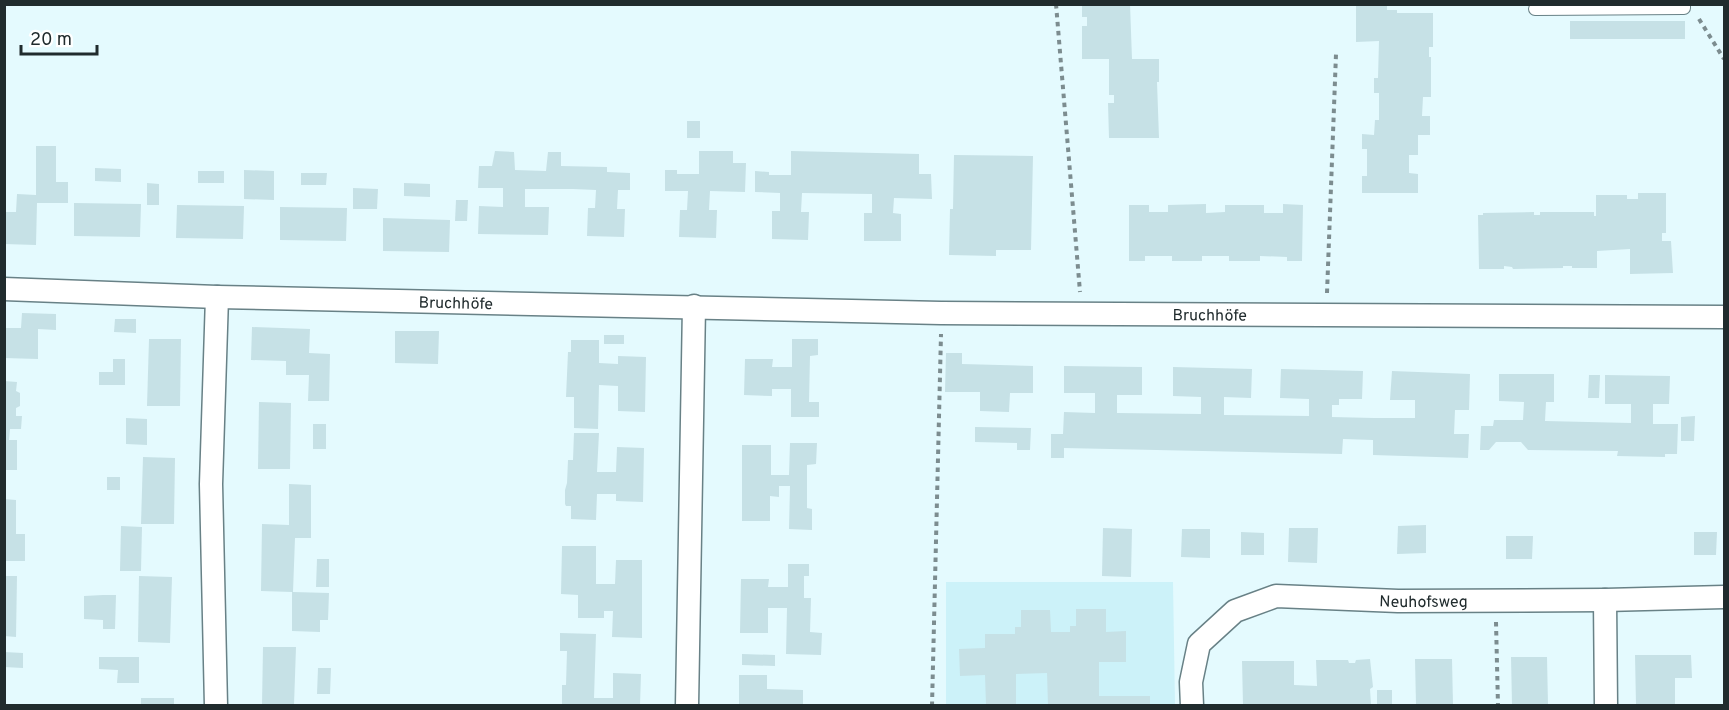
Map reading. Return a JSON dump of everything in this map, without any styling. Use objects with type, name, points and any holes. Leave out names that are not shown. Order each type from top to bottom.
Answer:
[{"type":"street","name":"Bruchhöfe","points":[[4,290],[941,313],[1725,317]]},
{"type":"street","points":[[216,705],[211,484],[217,297]]},
{"type":"street","points":[[687,705],[694,306]]},
{"type":"street","name":"Neuhofsweg","points":[[1192,705],[1191,682],[1199,644],[1235,611],[1276,596],[1398,601],[1725,597]]},
{"type":"street","points":[[1605,600],[1606,705]]},
{"type":"lane","points":[[1535,9],[1684,6]]},
{"type":"path","points":[[1056,4],[1082,314]]},
{"type":"path","points":[[1684,6],[1699,19],[1725,59]]},
{"type":"path","points":[[1326,315],[1336,54]]},
{"type":"path","points":[[932,705],[941,313]]},
{"type":"path","points":[[1496,600],[1498,705]]},
{"type":"shaded area","points":[[946,582],[1173,582],[1175,705],[946,706]]},
{"type":"building","points":[[1082,4],[1130,4],[1132,59],[1159,59],[1159,82],[1157,82],[1159,138],[1109,138],[1108,103],[1114,103],[1114,95],[1109,95],[1109,59],[1082,59],[1082,26],[1087,26],[1087,17],[1082,17]]},
{"type":"building","points":[[1356,4],[1387,4],[1387,10],[1397,10],[1397,13],[1433,13],[1433,47],[1429,47],[1431,97],[1423,97],[1422,116],[1430,116],[1430,135],[1418,135],[1418,155],[1409,155],[1409,173],[1418,174],[1418,193],[1362,193],[1362,176],[1367,176],[1367,149],[1362,149],[1362,134],[1374,135],[1375,120],[1379,120],[1379,93],[1374,93],[1374,78],[1378,78],[1379,41],[1356,42]]},
{"type":"building","points":[[1570,21],[1685,21],[1685,39],[1570,39]]},
{"type":"building","points":[[687,121],[700,121],[700,138],[687,138]]},
{"type":"building","points":[[36,146],[56,146],[56,182],[68,182],[68,203],[37,203],[36,245],[4,244],[4,212],[16,212],[17,194],[36,195]]},
{"type":"building","points":[[495,151],[514,152],[515,170],[546,171],[548,152],[561,152],[561,166],[607,167],[607,172],[630,173],[630,190],[618,190],[617,209],[625,209],[624,237],[587,236],[588,208],[595,208],[596,190],[573,189],[525,189],[525,207],[549,207],[548,235],[478,234],[479,206],[503,207],[503,188],[478,188],[479,166],[492,166]]},
{"type":"building","points":[[699,151],[733,151],[733,163],[746,163],[745,192],[710,191],[709,210],[717,210],[716,238],[679,237],[680,210],[687,210],[688,191],[665,191],[665,170],[677,170],[677,174],[699,174]]},
{"type":"building","points":[[791,151],[919,154],[919,174],[931,174],[932,199],[894,198],[893,213],[901,214],[901,241],[864,241],[864,213],[872,213],[872,194],[802,193],[801,212],[809,212],[808,240],[772,239],[772,211],[780,211],[780,193],[755,192],[755,171],[769,172],[769,175],[791,175]]},
{"type":"building","points":[[954,155],[1033,156],[1031,250],[996,250],[996,256],[949,255]]},
{"type":"building","points":[[95,168],[121,169],[121,182],[95,181]]},
{"type":"building","points":[[244,170],[274,171],[274,200],[244,199]]},
{"type":"building","points":[[198,171],[224,171],[224,183],[198,183]]},
{"type":"building","points":[[301,173],[327,173],[326,185],[301,185]]},
{"type":"building","points":[[147,183],[159,184],[159,205],[147,205]]},
{"type":"building","points":[[404,183],[430,184],[430,197],[404,196]]},
{"type":"building","points":[[353,188],[378,189],[377,209],[353,209]]},
{"type":"building","points":[[1638,193],[1666,193],[1666,233],[1662,233],[1662,241],[1671,241],[1673,273],[1630,274],[1630,249],[1597,251],[1597,268],[1563,266],[1563,268],[1513,269],[1504,266],[1504,269],[1479,269],[1478,215],[1483,215],[1483,213],[1534,212],[1534,215],[1540,215],[1540,212],[1594,212],[1596,216],[1596,195],[1627,195],[1627,199],[1638,199]]},
{"type":"building","points":[[456,200],[468,200],[467,221],[455,221]]},
{"type":"building","points":[[74,203],[141,204],[140,237],[74,236]]},
{"type":"building","points":[[1206,204],[1206,213],[1225,212],[1225,205],[1264,205],[1264,213],[1283,213],[1283,204],[1303,205],[1302,261],[1287,261],[1287,257],[1260,256],[1260,261],[1229,261],[1229,256],[1202,256],[1202,261],[1172,261],[1172,256],[1145,256],[1145,261],[1129,261],[1129,205],[1149,205],[1149,212],[1168,212],[1168,205]]},
{"type":"building","points":[[177,205],[244,206],[243,239],[176,238]]},
{"type":"building","points":[[280,207],[347,208],[346,241],[280,240]]},
{"type":"building","points":[[383,218],[450,220],[449,252],[383,251]]},
{"type":"building","points":[[22,313],[56,314],[56,330],[38,329],[38,359],[4,358],[4,328],[21,328]]},
{"type":"building","points":[[115,319],[136,319],[136,333],[114,332]]},
{"type":"building","points":[[252,327],[310,329],[309,353],[330,354],[329,401],[308,401],[309,375],[286,375],[286,361],[251,360]]},
{"type":"building","points":[[395,331],[439,331],[438,364],[395,363]]},
{"type":"building","points":[[604,335],[624,335],[624,344],[604,344]]},
{"type":"building","points":[[149,339],[181,339],[180,406],[147,406]]},
{"type":"building","points":[[792,339],[818,339],[818,355],[810,356],[809,402],[819,402],[819,417],[791,417],[791,389],[772,389],[772,396],[744,395],[745,359],[773,359],[772,367],[792,367]]},
{"type":"building","points":[[571,340],[599,340],[599,363],[618,364],[618,356],[646,357],[645,412],[618,411],[618,386],[599,385],[598,429],[574,428],[574,397],[566,397],[568,352],[571,352]]},
{"type":"building","points":[[946,353],[962,353],[962,364],[1033,366],[1033,393],[1010,393],[1009,412],[980,411],[980,392],[945,392]]},
{"type":"building","points":[[113,359],[125,359],[125,385],[99,385],[99,372],[113,372]]},
{"type":"building","points":[[1064,366],[1142,367],[1142,395],[1117,395],[1117,413],[1201,414],[1201,397],[1173,396],[1173,367],[1252,369],[1251,398],[1224,397],[1224,415],[1309,416],[1309,399],[1280,398],[1281,369],[1363,371],[1362,399],[1339,399],[1339,405],[1332,405],[1332,417],[1415,418],[1415,400],[1390,400],[1392,371],[1470,374],[1469,410],[1455,410],[1454,434],[1469,434],[1468,458],[1373,455],[1373,440],[1343,439],[1342,454],[1064,448],[1064,458],[1051,458],[1051,434],[1063,434],[1064,412],[1095,413],[1095,393],[1064,393]]},
{"type":"building","points":[[1499,374],[1554,374],[1554,402],[1546,402],[1545,421],[1631,423],[1631,404],[1605,404],[1605,375],[1670,376],[1669,404],[1653,404],[1653,424],[1678,424],[1677,454],[1665,454],[1665,457],[1617,456],[1618,451],[1528,450],[1521,442],[1496,442],[1489,450],[1480,450],[1481,426],[1493,426],[1494,420],[1523,420],[1524,402],[1499,401]]},
{"type":"building","points":[[1589,375],[1600,375],[1599,398],[1588,398]]},
{"type":"building","points":[[4,381],[17,382],[16,391],[20,393],[20,406],[16,408],[16,416],[22,416],[21,429],[10,429],[9,440],[17,440],[17,470],[4,470]]},
{"type":"building","points":[[259,402],[291,403],[290,469],[258,469]]},
{"type":"building","points":[[1695,416],[1694,441],[1681,441],[1681,417]]},
{"type":"building","points":[[126,418],[147,419],[147,445],[126,444]]},
{"type":"building","points":[[313,424],[326,424],[326,449],[313,449]]},
{"type":"building","points":[[975,427],[1031,428],[1030,450],[1017,450],[1017,443],[975,442]]},
{"type":"building","points":[[574,433],[599,433],[597,472],[616,472],[617,447],[644,448],[643,502],[616,501],[616,494],[597,494],[596,520],[571,519],[571,506],[565,504],[565,490],[568,460],[573,460]]},
{"type":"building","points":[[790,443],[817,443],[816,464],[807,465],[807,508],[812,509],[812,530],[789,529],[790,486],[779,486],[779,497],[770,496],[770,521],[742,521],[742,445],[771,445],[771,475],[789,475]]},
{"type":"building","points":[[143,457],[175,458],[174,524],[141,524]]},
{"type":"building","points":[[107,477],[120,477],[120,490],[107,490]]},
{"type":"building","points":[[289,484],[311,485],[311,538],[295,538],[293,592],[329,593],[328,620],[320,620],[320,632],[292,631],[292,592],[261,591],[262,524],[289,525]]},
{"type":"building","points":[[4,499],[16,500],[16,534],[25,534],[25,561],[4,561]]},
{"type":"building","points":[[1426,525],[1426,553],[1397,554],[1398,526]]},
{"type":"building","points":[[121,526],[142,527],[141,571],[120,571]]},
{"type":"building","points":[[1103,528],[1132,529],[1131,577],[1102,576]]},
{"type":"building","points":[[1289,528],[1318,528],[1317,563],[1288,562]]},
{"type":"building","points":[[1182,529],[1210,529],[1210,558],[1181,557]]},
{"type":"building","points":[[1241,532],[1264,533],[1264,555],[1241,555]]},
{"type":"building","points":[[1694,532],[1717,532],[1716,555],[1694,555]]},
{"type":"building","points":[[1506,536],[1533,536],[1532,559],[1506,559]]},
{"type":"building","points":[[562,546],[596,546],[596,584],[615,584],[616,560],[642,560],[642,638],[612,637],[613,611],[604,611],[604,618],[578,618],[578,595],[561,594]]},
{"type":"building","points":[[317,559],[329,559],[329,587],[316,587]]},
{"type":"building","points":[[788,564],[809,564],[809,576],[804,576],[804,598],[811,598],[810,632],[822,633],[821,655],[786,654],[787,608],[768,608],[768,633],[740,633],[741,579],[769,579],[768,587],[788,587]]},
{"type":"building","points":[[4,576],[17,576],[16,637],[4,636]]},
{"type":"building","points":[[139,576],[172,577],[170,643],[138,642]]},
{"type":"building","points":[[116,595],[115,629],[103,629],[103,620],[84,619],[84,596]]},
{"type":"building","points":[[1076,609],[1106,609],[1106,632],[1126,631],[1126,662],[1099,662],[1099,696],[1150,696],[1150,705],[1048,705],[1047,673],[1016,674],[1016,705],[986,705],[985,675],[960,676],[959,649],[985,648],[985,634],[1015,634],[1015,627],[1021,627],[1021,610],[1050,610],[1051,632],[1070,632],[1070,626],[1076,626]]},
{"type":"building","points":[[560,633],[596,634],[594,698],[613,698],[613,673],[641,674],[640,705],[562,705],[562,685],[566,685],[567,651],[560,651]]},
{"type":"building","points":[[263,647],[296,647],[294,705],[262,705]]},
{"type":"building","points":[[4,652],[23,653],[23,668],[4,667]]},
{"type":"building","points":[[742,654],[775,655],[775,666],[742,665]]},
{"type":"building","points":[[1635,655],[1691,655],[1692,678],[1675,678],[1675,705],[1636,705]]},
{"type":"building","points":[[99,657],[139,657],[139,683],[117,683],[118,670],[99,669]]},
{"type":"building","points":[[1511,657],[1547,657],[1548,705],[1512,705]]},
{"type":"building","points":[[1370,659],[1373,687],[1370,689],[1371,705],[1243,705],[1242,661],[1294,661],[1294,685],[1317,686],[1316,660],[1348,660],[1349,663],[1355,663],[1356,660]]},
{"type":"building","points":[[1415,659],[1452,659],[1453,705],[1416,705]]},
{"type":"building","points":[[318,668],[331,668],[330,694],[317,694]]},
{"type":"building","points":[[739,675],[767,675],[767,689],[803,690],[803,705],[739,705]]},
{"type":"building","points":[[1377,690],[1392,690],[1392,705],[1377,705]]},
{"type":"building","points":[[141,698],[174,698],[174,705],[141,705]]}]
